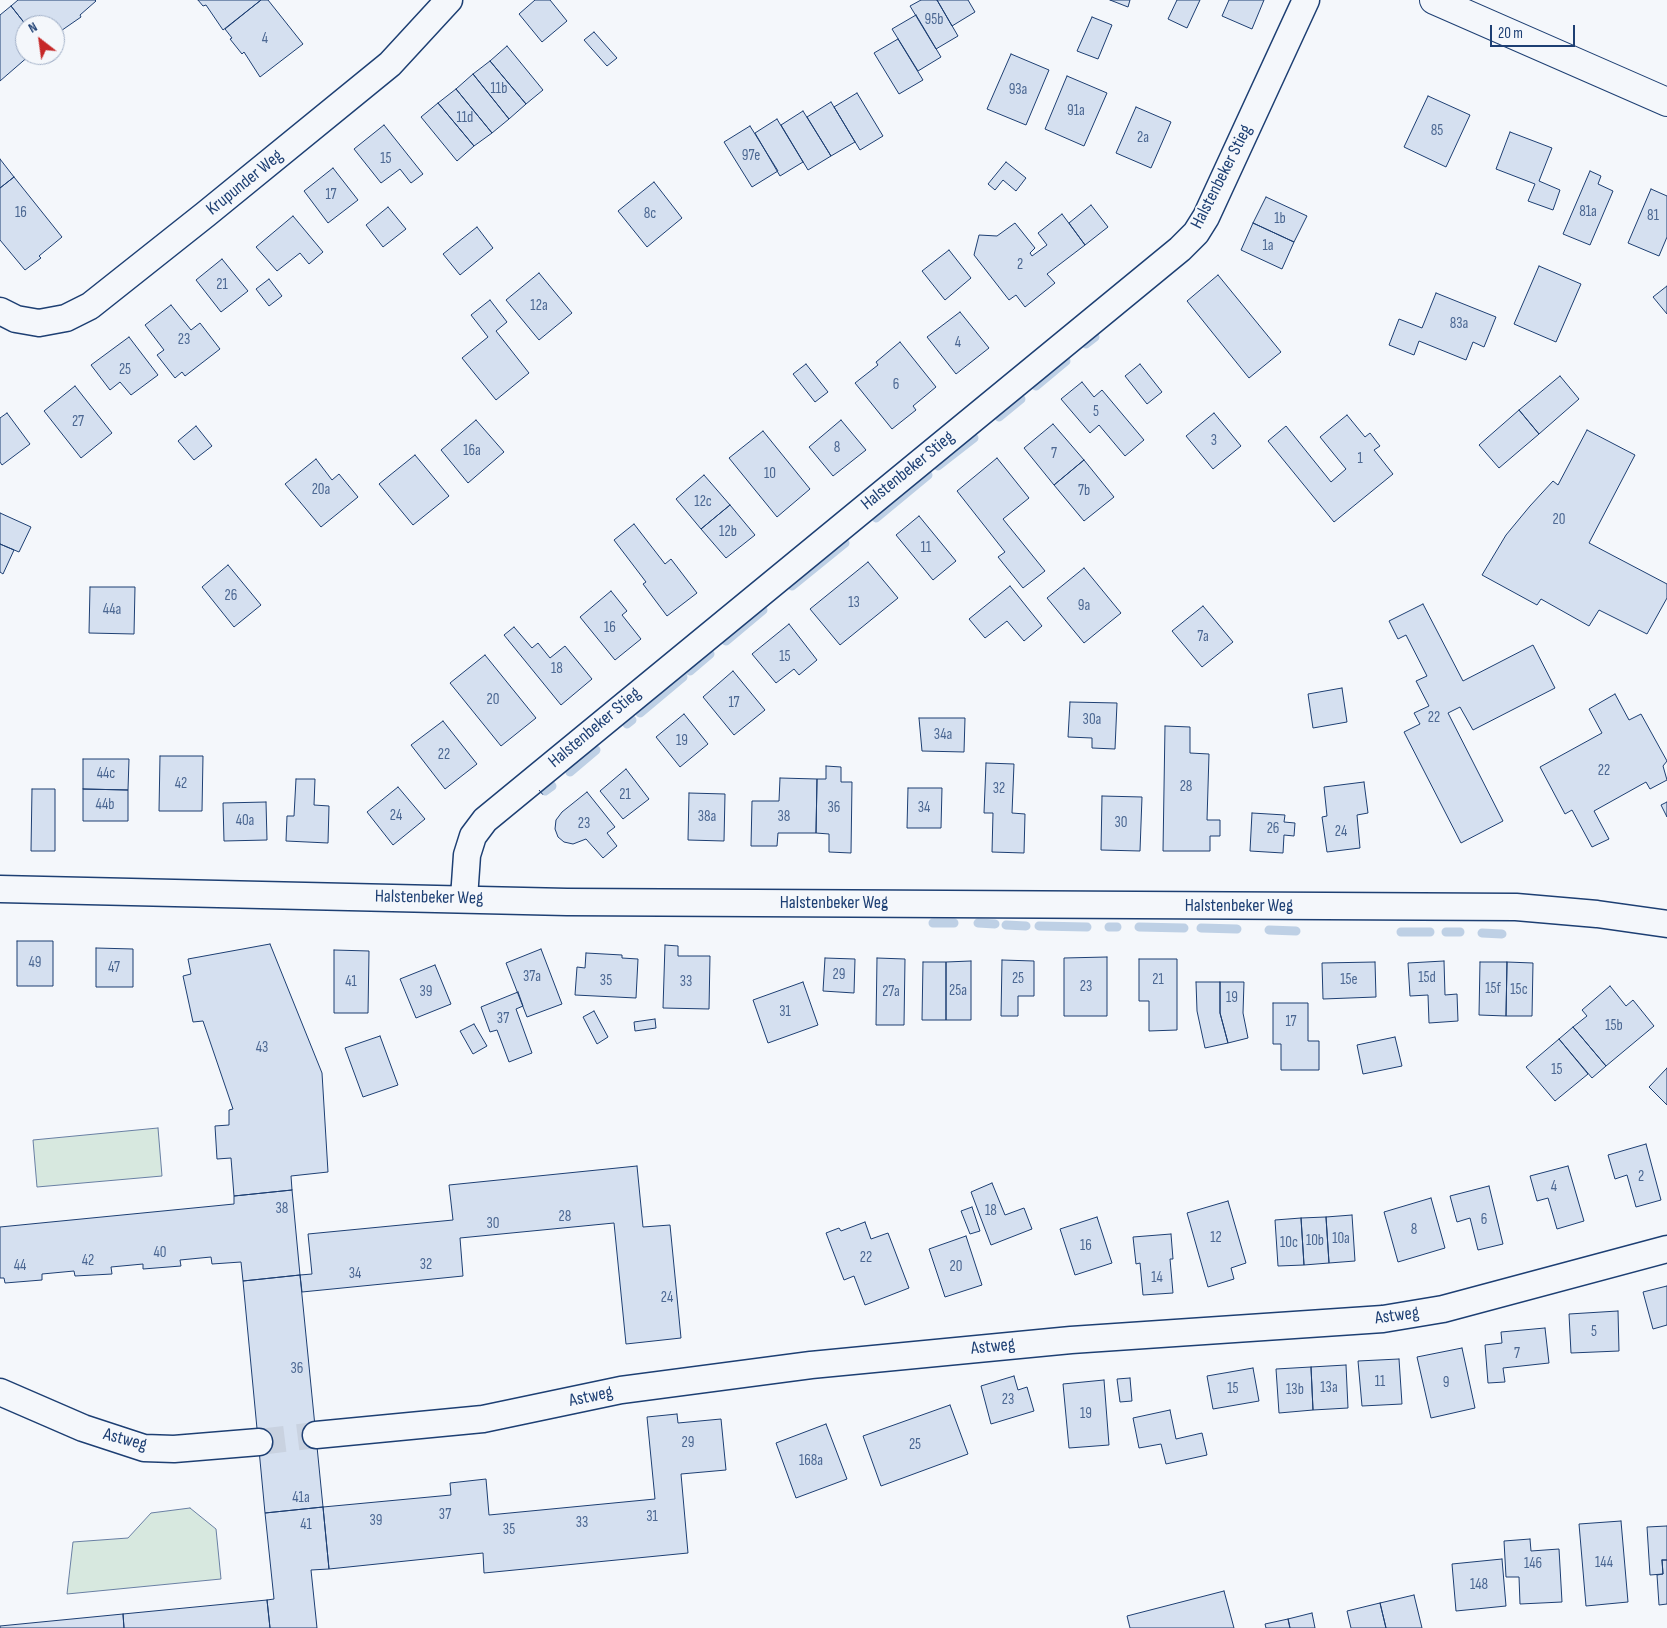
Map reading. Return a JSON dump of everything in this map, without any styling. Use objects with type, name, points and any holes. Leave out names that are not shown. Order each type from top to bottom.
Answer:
[{"type":"main road","points":[[1434,0],[1667,102]]},
{"type":"street","name":"Krupunder Weg","points":[[8,315],[39,323],[66,318],[90,306],[122,283],[390,64],[449,0]]},
{"type":"street","name":"Halstenbeker Stieg","points":[[464,898],[468,856],[473,836],[485,820],[1180,249],[1196,233],[1206,217],[1306,0]]},
{"type":"street","name":"Halstenbeker Weg","points":[[0,889],[464,898],[567,902],[1516,907],[1597,914],[1667,924]]},
{"type":"street","name":"Astweg","points":[[316,1436],[483,1419],[622,1390],[811,1365],[1071,1340],[1383,1320],[1442,1309],[1667,1249]]},
{"type":"street","name":"Astweg","points":[[0,1392],[83,1428],[144,1448],[174,1449],[259,1442]]},
{"type":"shaded area","points":[[158,1128],[162,1176],[37,1187],[33,1140]]},
{"type":"shaded area","points":[[190,1508],[216,1529],[221,1579],[67,1594],[73,1542],[128,1538],[151,1513]]},
{"type":"building","points":[[18,0],[96,1],[80,15],[81,17],[65,28],[65,15],[18,15],[11,6]]},
{"type":"building","points":[[198,0],[261,0],[223,30],[206,5],[203,6]]},
{"type":"building","points":[[261,0],[268,0],[303,44],[260,77],[244,52],[242,54],[230,39],[232,38],[225,29]]},
{"type":"building","points":[[535,0],[550,0],[567,21],[542,42],[519,14]]},
{"type":"building","points":[[921,0],[937,0],[958,36],[936,49],[910,6]]},
{"type":"building","points":[[937,0],[968,0],[975,12],[952,26]]},
{"type":"building","points":[[1110,0],[1130,0],[1128,7]]},
{"type":"building","points":[[1177,0],[1200,0],[1187,28],[1168,19]]},
{"type":"building","points":[[1229,0],[1264,0],[1252,29],[1222,16]]},
{"type":"building","points":[[11,6],[18,15],[15,15],[15,65],[18,65],[0,81],[0,15]]},
{"type":"building","points":[[916,15],[941,57],[918,71],[892,29]]},
{"type":"building","points":[[1092,17],[1112,25],[1098,59],[1077,51]]},
{"type":"building","points":[[594,32],[617,58],[607,66],[584,40]]},
{"type":"building","points":[[898,39],[923,80],[899,94],[874,53]]},
{"type":"building","points":[[507,46],[543,90],[526,104],[490,61]]},
{"type":"building","points":[[1011,54],[1049,70],[1026,125],[987,109]]},
{"type":"building","points":[[490,61],[526,104],[509,119],[473,74]]},
{"type":"building","points":[[473,74],[509,119],[492,133],[456,89]]},
{"type":"building","points":[[1067,76],[1107,93],[1084,146],[1045,129]]},
{"type":"building","points":[[456,89],[492,133],[474,146],[438,103]]},
{"type":"building","points":[[857,93],[883,136],[860,150],[834,107]]},
{"type":"building","points":[[1428,96],[1470,115],[1446,167],[1404,147]]},
{"type":"building","points":[[831,102],[855,142],[831,156],[807,117]]},
{"type":"building","points":[[438,103],[474,146],[457,161],[421,117]]},
{"type":"building","points":[[1136,107],[1171,122],[1151,168],[1116,153]]},
{"type":"building","points":[[803,111],[831,156],[808,170],[781,125]]},
{"type":"building","points":[[777,119],[803,162],[780,176],[755,133]]},
{"type":"building","points":[[384,125],[423,174],[411,183],[400,169],[381,183],[354,149]]},
{"type":"building","points":[[750,126],[778,171],[752,187],[724,142]]},
{"type":"building","points":[[1510,132],[1552,148],[1539,181],[1560,190],[1553,210],[1528,201],[1535,184],[1496,169]]},
{"type":"building","points":[[0,159],[14,177],[0,188]]},
{"type":"building","points":[[1006,162],[1026,178],[1016,191],[1003,180],[995,190],[988,184]]},
{"type":"building","points":[[333,168],[358,200],[328,223],[304,191]]},
{"type":"building","points":[[1590,171],[1601,176],[1598,184],[1613,191],[1590,245],[1563,234]]},
{"type":"building","points":[[14,177],[62,237],[39,256],[41,258],[25,270],[0,240],[0,188]]},
{"type":"building","points":[[654,182],[682,218],[647,247],[618,211]]},
{"type":"building","points":[[1651,189],[1667,196],[1667,237],[1659,256],[1628,243]]},
{"type":"building","points":[[1266,197],[1307,216],[1294,242],[1253,223]]},
{"type":"building","points":[[1091,205],[1108,227],[1085,245],[1069,223]]},
{"type":"building","points":[[388,207],[406,229],[383,247],[366,225]]},
{"type":"building","points":[[1062,214],[1085,245],[1047,274],[1055,283],[1025,307],[1016,295],[1009,300],[974,255],[979,235],[997,236],[1015,223],[1035,248],[1030,253],[1032,256],[1047,245],[1038,233]]},
{"type":"building","points":[[293,216],[323,252],[309,264],[300,253],[277,271],[256,247]]},
{"type":"building","points":[[1253,223],[1294,242],[1282,269],[1241,250]]},
{"type":"building","points":[[477,227],[493,248],[460,275],[443,254]]},
{"type":"building","points":[[949,250],[971,278],[945,300],[922,271]]},
{"type":"building","points":[[222,259],[248,291],[221,312],[196,280]]},
{"type":"building","points":[[1539,266],[1581,284],[1556,342],[1514,324]]},
{"type":"building","points":[[539,273],[572,313],[539,340],[506,300]]},
{"type":"building","points":[[1218,275],[1281,352],[1249,378],[1187,301]]},
{"type":"building","points":[[269,279],[282,296],[269,306],[256,289]]},
{"type":"building","points":[[1667,286],[1667,314],[1653,297]]},
{"type":"building","points":[[1436,293],[1496,317],[1484,347],[1473,342],[1466,360],[1419,341],[1414,355],[1389,345],[1399,319],[1422,328]]},
{"type":"building","points":[[490,300],[507,322],[496,331],[529,373],[496,400],[462,358],[488,337],[471,315]]},
{"type":"building","points":[[171,305],[191,330],[200,323],[220,349],[185,376],[182,372],[175,378],[157,355],[164,350],[145,325]]},
{"type":"building","points":[[960,312],[989,348],[956,374],[927,337]]},
{"type":"building","points":[[129,337],[158,375],[131,395],[120,382],[110,390],[91,365]]},
{"type":"building","points":[[900,342],[936,387],[913,406],[916,410],[892,429],[855,383],[878,365],[876,362]]},
{"type":"building","points":[[806,364],[828,392],[815,402],[793,374]]},
{"type":"building","points":[[1140,364],[1162,392],[1147,404],[1125,376]]},
{"type":"building","points":[[1560,376],[1579,399],[1539,434],[1519,410]]},
{"type":"building","points":[[1082,382],[1094,397],[1102,390],[1144,440],[1125,456],[1099,425],[1090,433],[1061,399]]},
{"type":"building","points":[[75,386],[112,433],[81,458],[44,411]]},
{"type":"building","points":[[1519,410],[1539,434],[1499,468],[1479,445]]},
{"type":"building","points":[[7,413],[30,444],[2,465],[0,462],[0,418]]},
{"type":"building","points":[[1214,413],[1241,446],[1213,469],[1186,436]]},
{"type":"building","points":[[1347,415],[1365,437],[1370,433],[1380,446],[1374,450],[1393,474],[1334,522],[1268,441],[1286,426],[1331,482],[1346,469],[1320,437]]},
{"type":"building","points":[[476,420],[504,452],[468,483],[441,450]]},
{"type":"building","points":[[841,420],[866,450],[833,476],[809,447]]},
{"type":"building","points":[[1053,424],[1084,460],[1054,485],[1024,448]]},
{"type":"building","points":[[196,426],[212,446],[194,460],[178,441]]},
{"type":"building","points":[[1587,430],[1635,455],[1589,543],[1667,584],[1667,598],[1647,634],[1599,610],[1589,626],[1541,599],[1537,605],[1482,575],[1506,535],[1530,506],[1553,481],[1558,485]]},
{"type":"building","points":[[763,431],[810,489],[777,517],[729,458]]},
{"type":"building","points":[[415,455],[449,496],[413,525],[379,484]]},
{"type":"building","points":[[997,458],[1029,498],[1003,519],[1045,571],[1023,588],[998,557],[1005,552],[957,491]]},
{"type":"building","points":[[316,459],[332,480],[339,474],[358,497],[321,527],[285,484]]},
{"type":"building","points":[[1084,460],[1114,497],[1084,521],[1054,485]]},
{"type":"building","points":[[704,475],[730,505],[701,529],[676,499]]},
{"type":"building","points":[[730,505],[755,535],[726,558],[701,529]]},
{"type":"building","points":[[0,513],[31,527],[19,552],[0,544]]},
{"type":"building","points":[[919,516],[956,561],[933,580],[896,535]]},
{"type":"building","points":[[634,524],[665,564],[671,559],[697,593],[667,616],[643,584],[646,582],[614,540]]},
{"type":"building","points":[[0,544],[14,550],[3,574],[0,572]]},
{"type":"building","points":[[868,562],[898,598],[840,645],[810,609]]},
{"type":"building","points":[[228,565],[261,605],[234,627],[202,587]]},
{"type":"building","points":[[1084,568],[1121,613],[1084,643],[1047,598]]},
{"type":"building","points":[[1010,586],[1042,626],[1024,641],[1007,621],[985,638],[969,619]]},
{"type":"building","points":[[90,587],[135,587],[134,634],[89,633]]},
{"type":"building","points":[[611,591],[627,611],[622,615],[641,639],[615,660],[580,617]]},
{"type":"building","points":[[1423,604],[1463,681],[1533,645],[1555,688],[1473,730],[1460,707],[1448,713],[1503,821],[1461,843],[1404,732],[1420,724],[1414,713],[1429,706],[1416,681],[1427,676],[1406,635],[1398,639],[1389,621]]},
{"type":"building","points":[[1203,606],[1233,642],[1202,667],[1172,631]]},
{"type":"building","points":[[789,624],[817,660],[799,675],[794,669],[776,683],[752,654]]},
{"type":"building","points":[[514,627],[532,648],[538,643],[550,658],[565,646],[592,679],[561,705],[504,635]]},
{"type":"building","points":[[485,655],[536,718],[501,746],[450,683]]},
{"type":"building","points":[[733,671],[765,710],[734,735],[703,697]]},
{"type":"building","points":[[1342,688],[1347,722],[1313,728],[1308,694]]},
{"type":"building","points":[[1615,694],[1629,720],[1641,714],[1667,761],[1663,766],[1667,780],[1650,789],[1646,782],[1594,811],[1609,839],[1592,847],[1572,810],[1565,814],[1540,767],[1602,733],[1589,709]]},
{"type":"building","points":[[1070,702],[1117,703],[1115,749],[1092,748],[1092,738],[1068,737]]},
{"type":"building","points":[[684,714],[708,744],[680,767],[656,737]]},
{"type":"building","points":[[919,718],[965,718],[964,752],[922,751]]},
{"type":"building","points":[[443,721],[477,764],[445,789],[411,745]]},
{"type":"building","points":[[1165,726],[1190,727],[1190,753],[1209,754],[1207,820],[1220,820],[1220,836],[1210,836],[1210,851],[1163,851]]},
{"type":"building","points":[[160,756],[203,756],[202,811],[159,811]]},
{"type":"building","points":[[83,759],[129,759],[128,790],[83,789]]},
{"type":"building","points":[[986,763],[1014,764],[1012,813],[1025,814],[1024,853],[992,852],[993,813],[984,813]]},
{"type":"building","points":[[826,766],[841,767],[841,782],[852,782],[851,853],[829,852],[829,834],[816,833],[817,779],[826,779]]},
{"type":"building","points":[[626,769],[649,799],[623,819],[600,791]]},
{"type":"building","points":[[780,778],[817,779],[816,833],[778,833],[777,846],[751,846],[752,801],[779,801]]},
{"type":"building","points":[[296,779],[315,779],[314,805],[329,806],[328,843],[286,841],[287,816],[294,816]]},
{"type":"building","points":[[1364,782],[1368,813],[1357,815],[1360,848],[1327,852],[1322,817],[1327,816],[1324,787]]},
{"type":"building","points":[[398,787],[425,819],[393,845],[367,812]]},
{"type":"building","points":[[908,788],[942,788],[941,828],[907,828]]},
{"type":"building","points":[[32,789],[55,789],[55,851],[31,851]]},
{"type":"building","points":[[83,789],[128,790],[128,821],[83,821]]},
{"type":"building","points":[[587,792],[615,827],[607,833],[617,846],[603,858],[586,839],[573,844],[564,842],[558,837],[555,829],[556,820],[562,812]]},
{"type":"building","points":[[689,793],[725,794],[724,841],[688,840]]},
{"type":"building","points":[[1102,796],[1142,797],[1140,851],[1101,850]]},
{"type":"building","points":[[266,802],[267,840],[224,841],[223,803]]},
{"type":"building","points":[[1667,802],[1667,817],[1661,805]]},
{"type":"building","points":[[1252,813],[1285,815],[1284,822],[1295,823],[1294,836],[1284,835],[1283,853],[1250,851]]},
{"type":"building","points":[[17,941],[53,941],[53,986],[17,986]]},
{"type":"building","points":[[270,944],[322,1073],[328,1172],[291,1176],[292,1190],[234,1196],[231,1158],[217,1159],[215,1126],[229,1125],[229,1110],[233,1109],[203,1021],[193,1022],[183,976],[191,974],[188,959]]},
{"type":"building","points":[[665,945],[678,946],[678,956],[710,956],[709,1009],[663,1008]]},
{"type":"building","points":[[96,948],[133,949],[133,987],[96,987]]},
{"type":"building","points":[[541,949],[562,1004],[527,1017],[506,963]]},
{"type":"building","points":[[334,950],[369,951],[368,1013],[334,1013]]},
{"type":"building","points":[[586,953],[622,955],[622,958],[638,959],[636,998],[575,995],[577,967],[585,968]]},
{"type":"building","points":[[1107,957],[1107,1016],[1064,1016],[1064,958]]},
{"type":"building","points":[[825,958],[855,959],[854,993],[823,991]]},
{"type":"building","points":[[877,958],[905,959],[904,1025],[876,1025]]},
{"type":"building","points":[[1139,959],[1177,959],[1177,1030],[1149,1031],[1149,1001],[1139,1001]]},
{"type":"building","points":[[1002,960],[1034,961],[1034,996],[1018,996],[1018,1016],[1001,1016]]},
{"type":"building","points":[[971,961],[971,1020],[946,1020],[946,962]]},
{"type":"building","points":[[1444,961],[1445,995],[1457,994],[1458,1021],[1429,1023],[1428,995],[1410,996],[1408,963]]},
{"type":"building","points":[[923,962],[946,962],[946,1020],[922,1020]]},
{"type":"building","points":[[1375,962],[1376,997],[1323,999],[1322,963]]},
{"type":"building","points":[[1480,962],[1507,962],[1506,1016],[1479,1015]]},
{"type":"building","points":[[1507,962],[1533,963],[1532,1016],[1506,1016]]},
{"type":"building","points":[[435,965],[451,1004],[416,1018],[400,979]]},
{"type":"building","points":[[803,982],[818,1025],[768,1043],[753,1000]]},
{"type":"building","points":[[1196,982],[1220,982],[1220,1013],[1228,1043],[1205,1048],[1197,1011]]},
{"type":"building","points":[[1220,982],[1244,982],[1243,1013],[1248,1038],[1228,1043],[1220,1013]]},
{"type":"building","points":[[1610,986],[1626,1006],[1633,1000],[1654,1026],[1606,1066],[1573,1027],[1587,1016],[1582,1010]]},
{"type":"building","points":[[518,992],[523,1006],[516,1009],[532,1053],[509,1062],[497,1030],[490,1032],[481,1007]]},
{"type":"building","points":[[1273,1003],[1308,1003],[1308,1041],[1319,1041],[1319,1070],[1281,1070],[1281,1044],[1273,1044]]},
{"type":"building","points":[[594,1011],[608,1037],[597,1044],[583,1017]]},
{"type":"building","points":[[655,1019],[656,1028],[635,1031],[634,1022]]},
{"type":"building","points":[[474,1024],[487,1046],[473,1054],[460,1031]]},
{"type":"building","points":[[1573,1027],[1606,1066],[1592,1078],[1559,1039]]},
{"type":"building","points":[[380,1036],[398,1085],[363,1097],[345,1048]]},
{"type":"building","points":[[1395,1037],[1402,1066],[1363,1074],[1357,1045]]},
{"type":"building","points":[[1559,1039],[1588,1074],[1555,1101],[1526,1067]]},
{"type":"building","points":[[1667,1068],[1667,1105],[1649,1087]]},
{"type":"building","points":[[1646,1144],[1661,1200],[1636,1207],[1627,1175],[1615,1179],[1608,1155]]},
{"type":"building","points":[[637,1166],[643,1227],[670,1225],[681,1338],[626,1344],[614,1223],[460,1238],[463,1276],[302,1292],[300,1275],[312,1274],[308,1234],[453,1220],[449,1185]]},
{"type":"building","points":[[1568,1166],[1584,1221],[1557,1229],[1548,1198],[1537,1201],[1530,1176]]},
{"type":"building","points":[[992,1183],[1005,1215],[1024,1208],[1032,1229],[991,1245],[971,1192]]},
{"type":"building","points":[[1489,1186],[1503,1244],[1478,1250],[1470,1218],[1457,1222],[1450,1196]]},
{"type":"building","points":[[292,1190],[300,1275],[243,1281],[241,1262],[212,1264],[211,1257],[180,1260],[181,1266],[143,1269],[143,1264],[111,1267],[112,1274],[75,1276],[74,1271],[42,1274],[42,1280],[5,1283],[4,1278],[0,1278],[0,1227],[234,1204],[234,1196]]},
{"type":"building","points":[[1431,1198],[1445,1248],[1398,1262],[1384,1212]]},
{"type":"building","points":[[1228,1201],[1246,1263],[1231,1268],[1234,1279],[1208,1287],[1187,1213]]},
{"type":"building","points":[[972,1207],[980,1231],[970,1234],[961,1211]]},
{"type":"building","points":[[1352,1215],[1355,1261],[1329,1263],[1326,1217]]},
{"type":"building","points":[[1097,1217],[1112,1263],[1075,1275],[1060,1229]]},
{"type":"building","points":[[1326,1217],[1329,1263],[1304,1265],[1301,1218]]},
{"type":"building","points":[[1301,1218],[1304,1265],[1278,1266],[1275,1220]]},
{"type":"building","points":[[865,1222],[871,1239],[888,1233],[909,1288],[865,1305],[854,1276],[844,1280],[826,1233],[839,1228],[841,1231]]},
{"type":"building","points":[[1171,1234],[1173,1259],[1170,1259],[1173,1293],[1143,1295],[1140,1263],[1136,1264],[1133,1237]]},
{"type":"building","points":[[966,1236],[982,1285],[945,1297],[929,1249]]},
{"type":"building","points":[[300,1275],[323,1507],[265,1513],[243,1281]]},
{"type":"building","points":[[1667,1286],[1667,1325],[1653,1329],[1643,1292]]},
{"type":"building","points":[[1618,1311],[1619,1351],[1571,1353],[1569,1314]]},
{"type":"building","points":[[1545,1328],[1549,1363],[1503,1368],[1505,1382],[1488,1383],[1485,1345],[1502,1343],[1501,1332]]},
{"type":"building","points":[[1462,1348],[1475,1408],[1431,1418],[1417,1357]]},
{"type":"building","points":[[1399,1359],[1402,1404],[1362,1406],[1358,1361]]},
{"type":"building","points":[[1346,1365],[1348,1408],[1313,1410],[1311,1367]]},
{"type":"building","points":[[1311,1367],[1313,1410],[1279,1413],[1276,1369]]},
{"type":"building","points":[[1253,1368],[1259,1401],[1213,1409],[1207,1376]]},
{"type":"building","points":[[1014,1376],[1018,1390],[1027,1387],[1034,1411],[991,1424],[981,1386]]},
{"type":"building","points":[[1130,1378],[1132,1401],[1120,1402],[1117,1379]]},
{"type":"building","points":[[1104,1380],[1109,1445],[1069,1448],[1063,1384]]},
{"type":"building","points":[[950,1405],[968,1454],[881,1486],[863,1436]]},
{"type":"building","points":[[1170,1410],[1176,1439],[1202,1433],[1207,1455],[1166,1464],[1161,1444],[1139,1448],[1133,1418]]},
{"type":"building","points":[[677,1414],[678,1423],[721,1419],[726,1470],[681,1474],[688,1553],[484,1573],[483,1553],[329,1569],[323,1507],[451,1495],[450,1483],[486,1479],[489,1515],[655,1499],[647,1417]]},
{"type":"building","points":[[826,1424],[847,1479],[796,1498],[776,1443]]},
{"type":"building","points":[[323,1507],[329,1569],[311,1570],[317,1628],[270,1628],[267,1600],[274,1599],[265,1513]]},
{"type":"building","points":[[1621,1521],[1628,1602],[1586,1606],[1579,1524]]},
{"type":"building","points":[[1667,1526],[1667,1560],[1662,1560],[1663,1574],[1650,1575],[1647,1527]]},
{"type":"building","points":[[1530,1539],[1531,1551],[1559,1549],[1562,1602],[1520,1604],[1519,1577],[1506,1577],[1504,1541]]},
{"type":"building","points":[[1502,1559],[1506,1606],[1456,1611],[1452,1564]]},
{"type":"building","points":[[1662,1560],[1667,1560],[1667,1604],[1659,1605],[1657,1575],[1663,1574]]},
{"type":"building","points":[[1224,1591],[1234,1628],[1130,1628],[1127,1616]]},
{"type":"building","points":[[1414,1595],[1422,1628],[1386,1628],[1380,1603]]},
{"type":"building","points":[[267,1600],[270,1628],[124,1628],[123,1614]]},
{"type":"building","points":[[1380,1603],[1386,1628],[1351,1628],[1347,1611]]},
{"type":"building","points":[[1312,1613],[1315,1628],[1290,1628],[1288,1619]]},
{"type":"building","points":[[123,1614],[124,1628],[0,1628],[0,1626]]},
{"type":"building","points":[[1288,1619],[1290,1628],[1266,1628],[1265,1624]]},
{"type":"waterway","points":[[1086,344],[1095,337]]},
{"type":"waterway","points":[[1036,386],[1066,361]]},
{"type":"waterway","points":[[999,417],[1021,399]]},
{"type":"waterway","points":[[938,466],[974,438]]},
{"type":"waterway","points":[[876,518],[928,475]]},
{"type":"waterway","points":[[792,586],[845,543]]},
{"type":"waterway","points":[[726,641],[763,610]]},
{"type":"waterway","points":[[690,671],[710,654]]},
{"type":"waterway","points":[[640,713],[683,677]]},
{"type":"waterway","points":[[627,724],[632,720]]},
{"type":"waterway","points":[[570,772],[596,750]]},
{"type":"waterway","points":[[545,791],[552,786]]},
{"type":"waterway","points":[[933,923],[954,923]]},
{"type":"waterway","points":[[978,923],[995,924]]},
{"type":"waterway","points":[[1006,925],[1026,926]]},
{"type":"waterway","points":[[1039,926],[1087,927]]},
{"type":"waterway","points":[[1109,927],[1117,927]]},
{"type":"waterway","points":[[1139,927],[1184,928]]},
{"type":"waterway","points":[[1201,928],[1237,929]]},
{"type":"waterway","points":[[1269,930],[1296,931]]},
{"type":"waterway","points":[[1401,932],[1430,932]]},
{"type":"waterway","points":[[1446,932],[1460,932]]},
{"type":"waterway","points":[[1482,933],[1502,934]]},
{"type":"tunnel","points":[[259,1442],[316,1435]]},
{"type":"fence","points":[[539,790],[544,796]]}]
